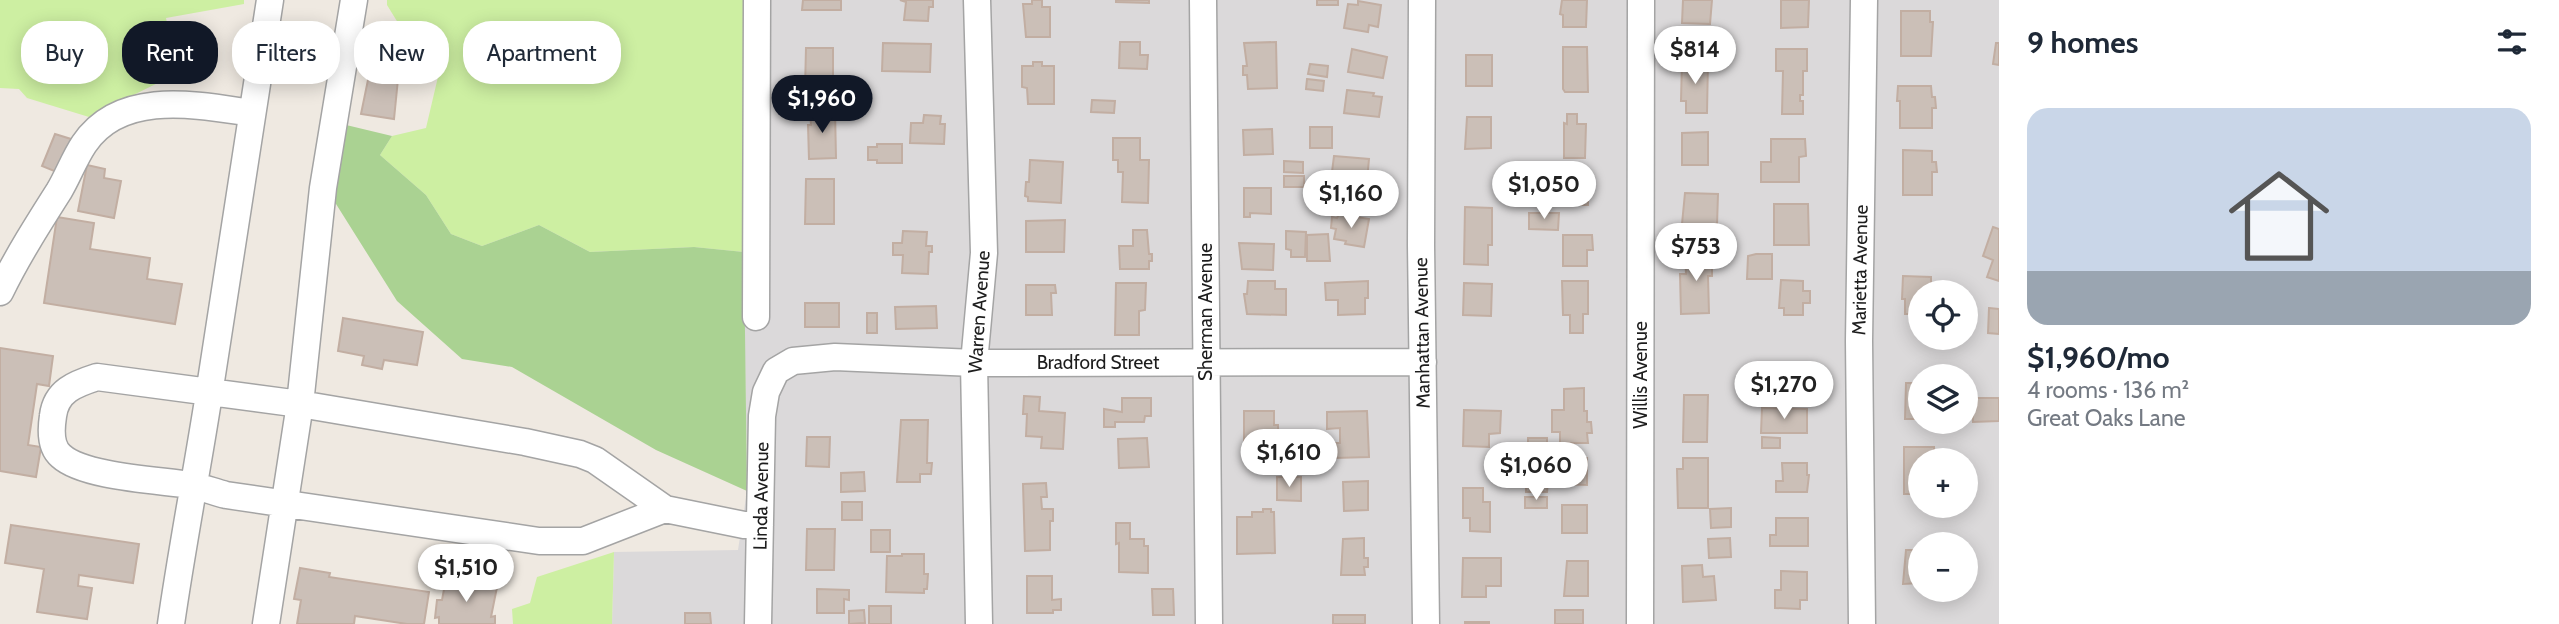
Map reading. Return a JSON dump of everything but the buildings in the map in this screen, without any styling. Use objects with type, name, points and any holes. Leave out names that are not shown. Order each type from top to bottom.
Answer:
[{"type":"street","points":[[170,624],[210,391],[270,0]]},
{"type":"street","points":[[266,624],[300,404],[323,188],[354,0]]},
{"type":"street","points":[[756,317],[757,0]]},
{"type":"street","name":"Warren Avenue","points":[[977,0],[984,253],[974,363],[979,624]]},
{"type":"street","name":"Sherman Avenue","points":[[1203,0],[1209,624]]},
{"type":"street","name":"Manhattan Avenue","points":[[1422,0],[1421,245],[1426,624]]},
{"type":"street","name":"Willis Avenue","points":[[1640,624],[1641,0]]},
{"type":"street","name":"Marietta Avenue","points":[[1862,624],[1859,341],[1864,0]]},
{"type":"street","points":[[0,292],[12,266],[85,142],[111,117],[150,105],[198,105],[252,113]]},
{"type":"street","name":"Bradford Street","points":[[776,371],[793,361],[835,357],[974,363],[1423,362]]},
{"type":"street","name":"Linda Avenue","points":[[758,624],[762,416],[765,391],[776,371]]},
{"type":"street","points":[[665,509],[583,541],[538,541],[226,495],[194,485],[87,470],[70,463],[58,454],[51,433],[54,410],[63,391],[97,377],[300,404],[525,442],[580,454],[595,460],[665,509],[761,526]]},
{"type":"shaded area","points":[[746,0],[1999,0],[1999,624],[612,624],[614,552],[738,550],[747,491],[743,224]]},
{"type":"green space","points":[[0,0],[244,0],[244,4],[166,18],[167,21],[122,21],[122,84],[156,84],[89,117],[27,98],[19,89],[0,88]]},
{"type":"green space","points":[[387,0],[746,0],[744,252],[694,247],[590,252],[539,225],[482,246],[451,234],[426,195],[380,155],[392,136],[426,128],[436,84],[449,84],[449,21],[397,21],[387,5]]},
{"type":"green space","points":[[342,124],[392,136],[380,155],[426,195],[451,234],[482,246],[539,225],[590,252],[694,247],[744,252],[747,491],[656,450],[512,367],[462,359],[397,301],[331,196]]},
{"type":"green space","points":[[614,552],[612,624],[513,624],[512,609],[530,603],[537,577]]}]
